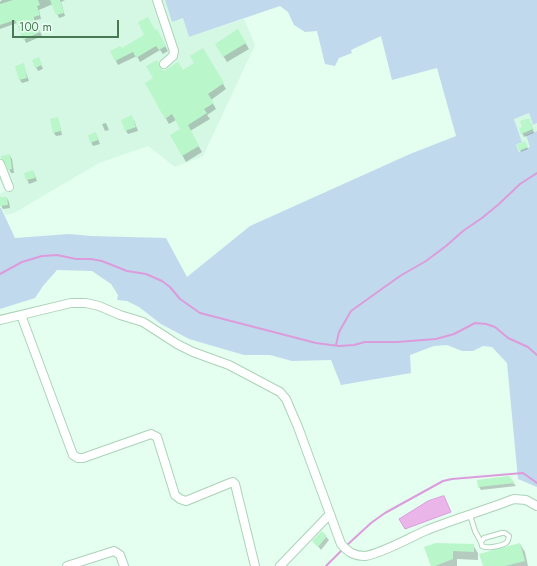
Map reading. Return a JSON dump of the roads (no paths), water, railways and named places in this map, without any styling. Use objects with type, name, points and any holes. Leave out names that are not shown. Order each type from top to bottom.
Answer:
[{"type":"street","points":[[157,0],[174,51],[173,56],[164,64]]},
{"type":"street","points":[[0,164],[9,187]]},
{"type":"street","points":[[0,320],[71,303],[86,303],[99,306],[120,315],[143,322],[187,349],[202,356],[229,365],[280,392],[286,399],[341,544],[348,552],[356,555],[366,556],[428,530],[514,499],[526,500],[537,506]]},
{"type":"street","points":[[21,315],[73,455],[78,458],[83,458],[154,434],[157,437],[175,495],[180,499],[186,501],[230,483],[233,482],[235,484],[256,566]]},
{"type":"street","points":[[280,566],[330,514]]},
{"type":"street","points":[[67,566],[114,551],[120,555],[124,566]]},
{"type":"lane","points":[[470,515],[475,531],[484,547],[487,548],[506,543],[509,538],[504,532],[485,537],[479,536]]},
{"type":"lane","points":[[481,544],[482,539],[485,537]]},
{"type":"waterway","points":[[336,345],[339,332],[351,311],[400,276],[426,261],[463,231],[482,218],[520,184],[537,173]]},
{"type":"waterway","points":[[0,274],[22,262],[42,256],[57,255],[76,259],[91,259],[102,261],[127,271],[146,274],[162,281],[170,287],[180,299],[200,313],[316,343],[339,346],[354,345],[365,342],[397,342],[436,339],[454,334],[475,323],[495,327],[508,338],[528,347],[537,355]]},
{"type":"waterway","points":[[346,546],[371,523],[385,513],[443,481],[523,473],[537,483]]},
{"type":"waterway","points":[[326,566],[343,549]]}]
